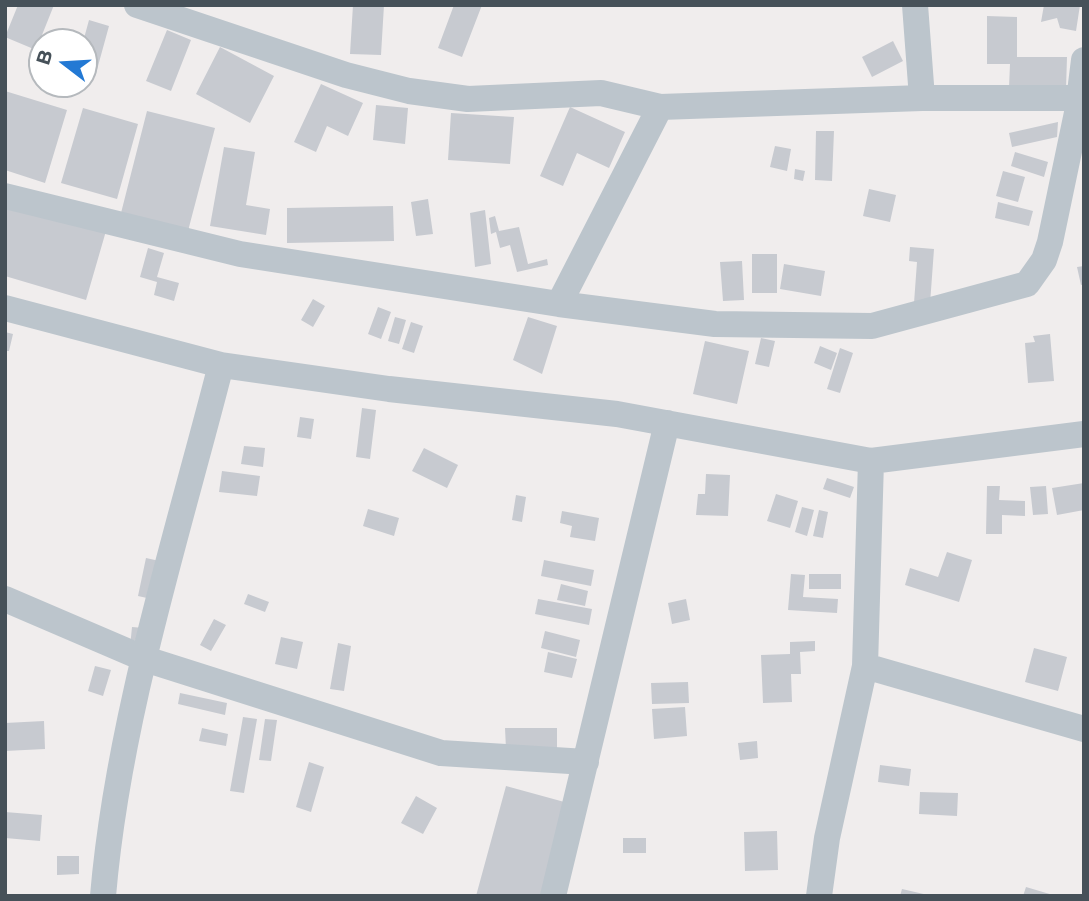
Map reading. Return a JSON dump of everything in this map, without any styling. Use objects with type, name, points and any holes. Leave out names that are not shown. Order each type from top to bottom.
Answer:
[{"type":"street","points":[[137,5],[346,75],[409,91],[468,99],[601,93],[660,107],[922,98],[1080,105]]},
{"type":"street","points":[[915,5],[922,98]]},
{"type":"street","points":[[5,196],[240,254],[559,304],[715,324],[872,326],[1027,284],[1044,260],[1080,105],[1084,60]]},
{"type":"street","points":[[559,304],[660,107]]},
{"type":"street","points":[[5,308],[221,365],[389,389],[617,414],[871,461],[1084,434]]},
{"type":"street","points":[[103,896],[108,842],[145,659],[221,365]]},
{"type":"street","points":[[554,896],[667,423]]},
{"type":"street","points":[[818,896],[827,838],[865,666],[871,461]]},
{"type":"street","points":[[5,599],[145,659],[441,753],[586,762]]},
{"type":"street","points":[[865,666],[1084,729]]},
{"type":"building","points":[[18,5],[54,5],[45,28],[28,28],[28,47],[5,37]]},
{"type":"building","points":[[353,5],[384,5],[381,55],[350,54]]},
{"type":"building","points":[[454,5],[482,5],[462,57],[438,48]]},
{"type":"building","points":[[1044,5],[1080,5],[1076,31],[1060,28],[1057,18],[1041,22]]},
{"type":"building","points":[[987,16],[1017,17],[1017,57],[1067,57],[1066,89],[1009,88],[1010,64],[987,64]]},
{"type":"building","points":[[89,20],[109,26],[98,66],[98,28],[87,28]]},
{"type":"building","points":[[167,30],[191,40],[171,91],[146,81]]},
{"type":"building","points":[[893,41],[903,61],[872,77],[862,57]]},
{"type":"building","points":[[220,47],[274,76],[250,123],[196,94]]},
{"type":"building","points":[[321,84],[363,103],[348,136],[327,126],[316,152],[294,142]]},
{"type":"building","points":[[5,91],[67,110],[45,183],[5,170]]},
{"type":"building","points":[[376,105],[408,108],[405,144],[373,140]]},
{"type":"building","points":[[570,107],[625,132],[609,168],[577,153],[563,186],[540,176]]},
{"type":"building","points":[[83,108],[138,124],[117,199],[61,183]]},
{"type":"building","points":[[147,111],[215,128],[188,231],[121,213]]},
{"type":"building","points":[[451,113],[514,117],[510,164],[448,160]]},
{"type":"building","points":[[1058,122],[1057,137],[1012,147],[1009,133]]},
{"type":"building","points":[[816,131],[834,131],[832,181],[815,180]]},
{"type":"building","points":[[775,146],[791,149],[787,171],[770,167]]},
{"type":"building","points":[[224,147],[255,152],[246,205],[270,209],[266,235],[210,226]]},
{"type":"building","points":[[1015,152],[1048,162],[1044,177],[1011,166]]},
{"type":"building","points":[[795,169],[805,171],[803,181],[794,179]]},
{"type":"building","points":[[1003,171],[1025,177],[1018,202],[996,196]]},
{"type":"building","points":[[869,189],[896,195],[890,222],[863,216]]},
{"type":"building","points":[[428,199],[433,234],[416,236],[411,202]]},
{"type":"building","points":[[5,201],[106,231],[86,300],[5,276]]},
{"type":"building","points":[[998,202],[1033,211],[1029,226],[995,218]]},
{"type":"building","points":[[393,206],[394,241],[287,243],[287,208]]},
{"type":"building","points":[[485,210],[491,264],[475,267],[470,213]]},
{"type":"building","points":[[495,216],[499,231],[519,227],[528,264],[547,259],[548,265],[517,272],[510,245],[500,248],[496,232],[491,234],[489,218]]},
{"type":"building","points":[[910,247],[934,249],[930,304],[914,303],[917,262],[909,261]]},
{"type":"building","points":[[148,248],[164,253],[157,277],[179,283],[174,301],[154,295],[157,282],[140,277]]},
{"type":"building","points":[[752,254],[777,254],[777,293],[752,293]]},
{"type":"building","points":[[742,261],[744,300],[723,301],[720,262]]},
{"type":"building","points":[[784,264],[825,271],[821,296],[780,289]]},
{"type":"building","points":[[1084,266],[1084,284],[1081,285],[1077,267]]},
{"type":"building","points":[[313,299],[325,306],[313,327],[301,320]]},
{"type":"building","points":[[378,307],[391,312],[381,339],[368,334]]},
{"type":"building","points":[[395,317],[406,320],[399,344],[388,341]]},
{"type":"building","points":[[528,317],[557,326],[542,374],[513,360]]},
{"type":"building","points":[[411,322],[423,326],[414,353],[402,349]]},
{"type":"building","points":[[5,332],[13,334],[9,351],[5,351]]},
{"type":"building","points":[[1050,334],[1054,381],[1028,383],[1025,343],[1035,342],[1033,336]]},
{"type":"building","points":[[761,338],[775,341],[769,367],[755,364]]},
{"type":"building","points":[[705,341],[749,351],[737,404],[693,394]]},
{"type":"building","points":[[820,346],[837,353],[831,370],[814,363]]},
{"type":"building","points":[[840,348],[853,353],[840,393],[827,389]]},
{"type":"building","points":[[362,408],[376,410],[370,459],[356,457]]},
{"type":"building","points":[[300,417],[314,419],[311,439],[297,437]]},
{"type":"building","points":[[244,446],[265,448],[263,467],[241,464]]},
{"type":"building","points":[[424,448],[458,465],[447,488],[412,471]]},
{"type":"building","points":[[222,471],[260,476],[257,496],[219,492]]},
{"type":"building","points":[[706,474],[730,475],[728,516],[696,515],[698,494],[705,494]]},
{"type":"building","points":[[827,478],[854,487],[850,498],[823,489]]},
{"type":"building","points":[[1084,483],[1084,510],[1057,515],[1052,488]]},
{"type":"building","points":[[987,486],[1000,486],[999,500],[1025,501],[1025,516],[1002,515],[1002,534],[986,534]]},
{"type":"building","points":[[1046,486],[1048,514],[1033,515],[1030,487]]},
{"type":"building","points":[[776,494],[798,501],[790,528],[767,521]]},
{"type":"building","points":[[516,495],[526,497],[522,522],[512,520]]},
{"type":"building","points":[[802,507],[814,510],[807,536],[795,532]]},
{"type":"building","points":[[368,509],[399,518],[394,536],[363,526]]},
{"type":"building","points":[[819,510],[828,512],[823,538],[813,536]]},
{"type":"building","points":[[562,511],[599,518],[595,541],[570,537],[572,526],[560,523]]},
{"type":"building","points":[[947,552],[972,560],[959,602],[905,585],[910,568],[938,577]]},
{"type":"building","points":[[146,558],[164,562],[156,600],[138,596]]},
{"type":"building","points":[[544,560],[594,570],[591,586],[541,576]]},
{"type":"building","points":[[791,574],[805,575],[803,597],[838,599],[837,613],[788,610]]},
{"type":"building","points":[[809,574],[841,574],[841,589],[809,589]]},
{"type":"building","points":[[561,584],[588,591],[585,606],[557,600]]},
{"type":"building","points":[[248,594],[269,602],[265,612],[244,604]]},
{"type":"building","points":[[538,599],[592,609],[589,625],[535,614]]},
{"type":"building","points":[[686,599],[690,620],[672,624],[668,603]]},
{"type":"building","points":[[214,619],[226,625],[211,651],[200,645]]},
{"type":"building","points":[[132,627],[144,628],[130,647]]},
{"type":"building","points":[[545,631],[580,640],[576,657],[541,648]]},
{"type":"building","points":[[281,637],[303,642],[297,669],[275,664]]},
{"type":"building","points":[[815,641],[815,651],[800,652],[801,674],[791,674],[792,702],[763,703],[761,655],[790,654],[790,642]]},
{"type":"building","points":[[338,643],[351,646],[344,691],[330,689]]},
{"type":"building","points":[[1034,648],[1067,657],[1058,691],[1025,682]]},
{"type":"building","points":[[548,652],[577,659],[572,678],[544,672]]},
{"type":"building","points":[[95,666],[111,670],[103,696],[88,691]]},
{"type":"building","points":[[688,682],[689,703],[652,704],[651,683]]},
{"type":"building","points":[[180,693],[227,703],[225,715],[178,704]]},
{"type":"building","points":[[685,707],[687,736],[654,739],[652,709]]},
{"type":"building","points":[[243,717],[257,719],[244,793],[230,791]]},
{"type":"building","points":[[265,719],[277,720],[271,761],[259,760]]},
{"type":"building","points":[[44,721],[45,749],[5,751],[5,723]]},
{"type":"building","points":[[202,728],[228,734],[226,746],[199,741]]},
{"type":"building","points":[[505,728],[557,728],[557,748],[506,749]]},
{"type":"building","points":[[757,741],[758,758],[740,760],[738,743]]},
{"type":"building","points":[[309,762],[324,767],[311,812],[296,807]]},
{"type":"building","points":[[880,765],[911,769],[909,786],[878,782]]},
{"type":"building","points":[[506,786],[568,803],[542,896],[476,896]]},
{"type":"building","points":[[920,792],[958,793],[957,816],[919,814]]},
{"type":"building","points":[[416,796],[437,808],[423,834],[401,823]]},
{"type":"building","points":[[5,812],[42,815],[40,841],[5,838]]},
{"type":"building","points":[[777,831],[778,870],[745,871],[744,832]]},
{"type":"building","points":[[623,838],[646,838],[646,853],[623,853]]},
{"type":"building","points":[[57,856],[79,856],[79,874],[57,875]]},
{"type":"building","points":[[1026,887],[1053,895],[1053,896],[1023,896]]},
{"type":"building","points":[[902,889],[928,895],[928,896],[900,896]]}]
